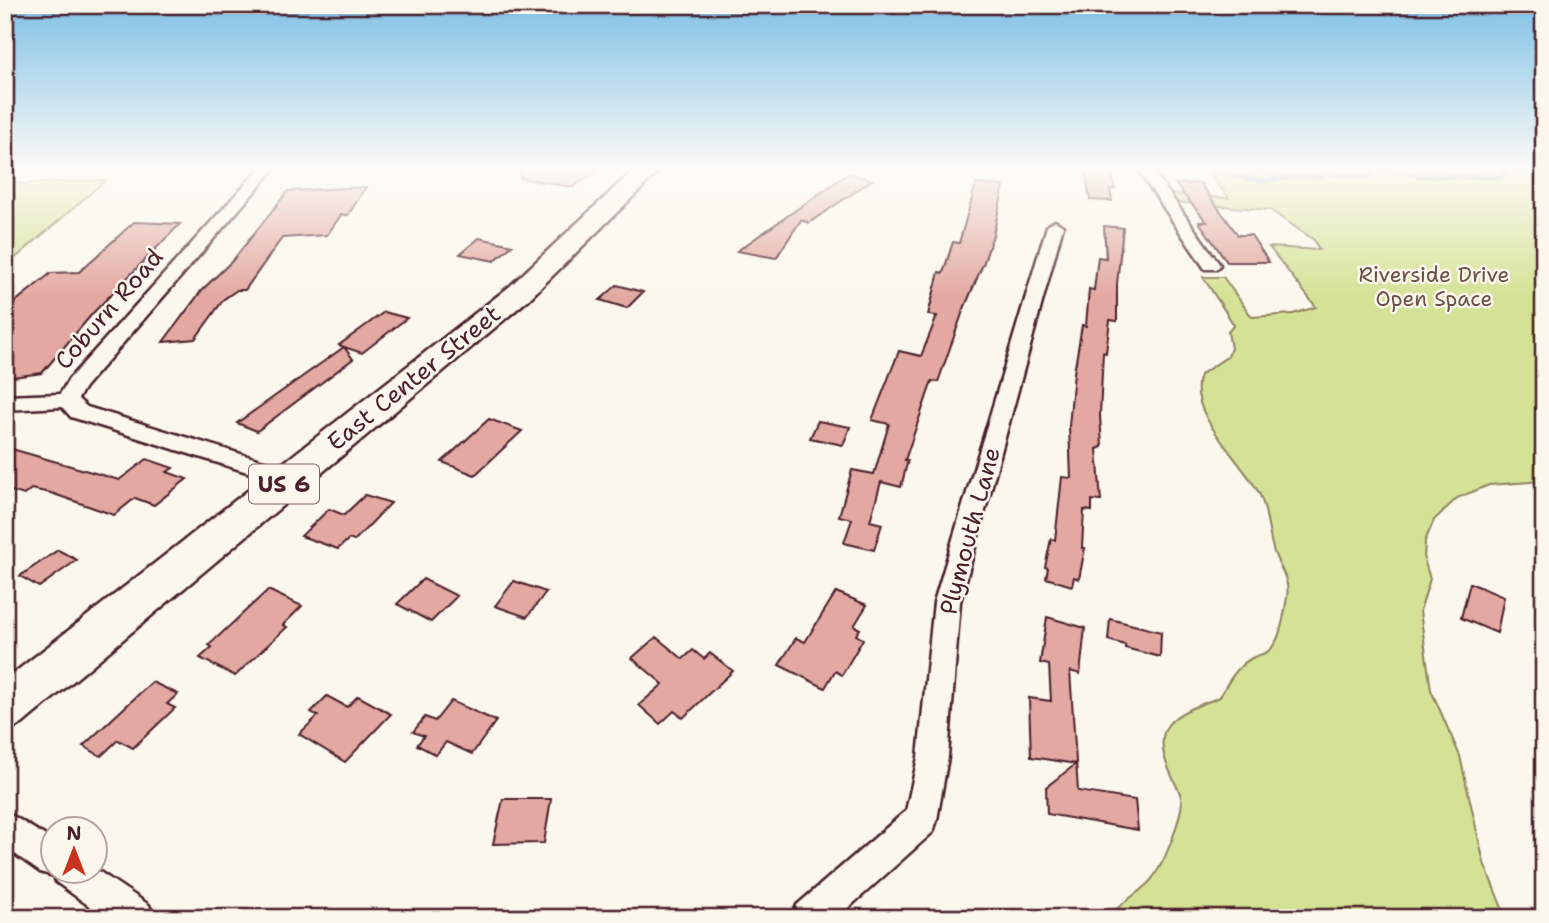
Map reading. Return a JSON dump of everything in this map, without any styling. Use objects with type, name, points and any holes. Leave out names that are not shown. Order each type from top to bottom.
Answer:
[{"type":"main road","name":"East Center Street","points":[[5,709],[519,293],[605,211]]},
{"type":"street","name":"Coburn Road","points":[[230,211],[76,384],[67,400],[79,412],[292,478]]},
{"type":"street","points":[[1174,211],[1211,265]]},
{"type":"street","name":"Plymouth Lane","points":[[810,918],[921,821],[933,757],[947,602],[1055,226]]},
{"type":"street","points":[[5,403],[67,400]]},
{"type":"street","points":[[5,827],[38,850]]},
{"type":"street","points":[[88,884],[136,918]]},
{"type":"green space","points":[[5,211],[70,211],[5,267]]},
{"type":"green space","name":"Riverside Drive Open Space","points":[[1272,211],[1544,211],[1544,481],[1489,485],[1457,498],[1434,520],[1425,541],[1424,559],[1430,579],[1420,611],[1431,690],[1460,756],[1484,863],[1506,918],[1108,918],[1151,880],[1163,862],[1176,829],[1181,799],[1164,756],[1162,742],[1165,731],[1180,714],[1220,697],[1243,664],[1271,649],[1280,633],[1287,597],[1286,579],[1274,552],[1260,495],[1218,437],[1201,405],[1198,390],[1200,375],[1228,356],[1231,348],[1228,332],[1234,325],[1203,277],[1223,277],[1252,317],[1293,314],[1316,307],[1269,247],[1319,250],[1314,240]]},
{"type":"building","points":[[272,211],[351,211],[348,215],[341,215],[327,235],[282,238],[245,290],[237,290],[224,299],[195,339],[163,342],[202,290],[233,260]]},
{"type":"building","points":[[794,211],[826,211],[809,223],[801,220],[776,258],[737,251]]},
{"type":"building","points":[[968,211],[998,211],[984,262],[938,382],[932,381],[905,460],[908,460],[901,487],[881,482],[870,521],[882,524],[874,550],[844,543],[852,519],[839,516],[852,470],[874,474],[889,424],[872,420],[899,351],[921,356],[937,316],[928,315],[939,272],[943,273],[953,242],[959,243]]},
{"type":"building","points":[[1198,211],[1221,211],[1238,235],[1251,235],[1269,262],[1227,262],[1199,222],[1207,222]]},
{"type":"building","points":[[134,222],[180,224],[93,313],[42,373],[5,378],[5,310],[51,273],[79,272]]},
{"type":"building","points":[[1104,226],[1123,228],[1117,284],[1117,321],[1110,320],[1106,353],[1103,352],[1100,415],[1102,447],[1097,449],[1101,501],[1092,500],[1092,511],[1084,510],[1082,548],[1085,548],[1079,579],[1074,577],[1072,586],[1046,578],[1048,568],[1045,567],[1051,539],[1055,540],[1062,477],[1071,478],[1069,426],[1074,373],[1082,325],[1086,326],[1089,289],[1094,290],[1098,257],[1106,258]]},
{"type":"building","points":[[479,238],[513,245],[494,261],[460,254]]},
{"type":"building","points":[[617,285],[643,292],[627,308],[600,300]]},
{"type":"building","points":[[384,312],[407,318],[362,353],[339,345]]},
{"type":"building","points":[[344,347],[353,359],[257,431],[237,423]]},
{"type":"building","points":[[489,419],[522,431],[475,475],[442,462]]},
{"type":"building","points":[[818,421],[850,427],[843,445],[810,438]]},
{"type":"building","points":[[5,447],[119,480],[147,459],[173,468],[167,472],[187,479],[154,505],[135,498],[114,515],[51,493],[31,489],[24,495],[5,489]]},
{"type":"building","points":[[365,495],[391,503],[354,541],[349,539],[338,549],[301,536],[329,509],[344,515]]},
{"type":"building","points":[[58,550],[77,560],[39,587],[20,576]]},
{"type":"building","points":[[423,579],[457,596],[431,622],[397,604]]},
{"type":"building","points":[[514,581],[546,592],[527,617],[495,606]]},
{"type":"building","points":[[1470,583],[1504,597],[1497,633],[1461,618]]},
{"type":"building","points":[[268,590],[302,606],[283,625],[287,627],[235,676],[200,658],[212,647],[209,645]]},
{"type":"building","points":[[836,592],[867,605],[854,626],[860,629],[856,635],[863,639],[842,675],[835,671],[825,688],[779,665],[796,638],[805,642]]},
{"type":"building","points":[[1047,617],[1085,628],[1080,674],[1070,671],[1078,791],[1135,800],[1138,830],[1047,814],[1046,787],[1076,764],[1031,757],[1029,698],[1051,701],[1049,665],[1040,663]]},
{"type":"building","points":[[1110,619],[1161,632],[1160,657],[1125,648],[1125,645],[1108,640]]},
{"type":"building","points":[[656,637],[683,659],[693,650],[704,659],[710,653],[733,671],[683,718],[674,711],[660,724],[639,705],[663,684],[632,658]]},
{"type":"building","points":[[152,682],[178,694],[167,704],[175,708],[133,748],[118,740],[101,756],[83,746]]},
{"type":"building","points":[[327,696],[347,707],[358,696],[391,714],[345,762],[299,734],[318,716],[311,712]]},
{"type":"building","points":[[451,701],[496,721],[472,754],[446,742],[436,755],[417,745],[424,736],[413,732],[425,717],[435,721]]},
{"type":"building","points":[[503,799],[551,799],[544,843],[493,844]]}]
